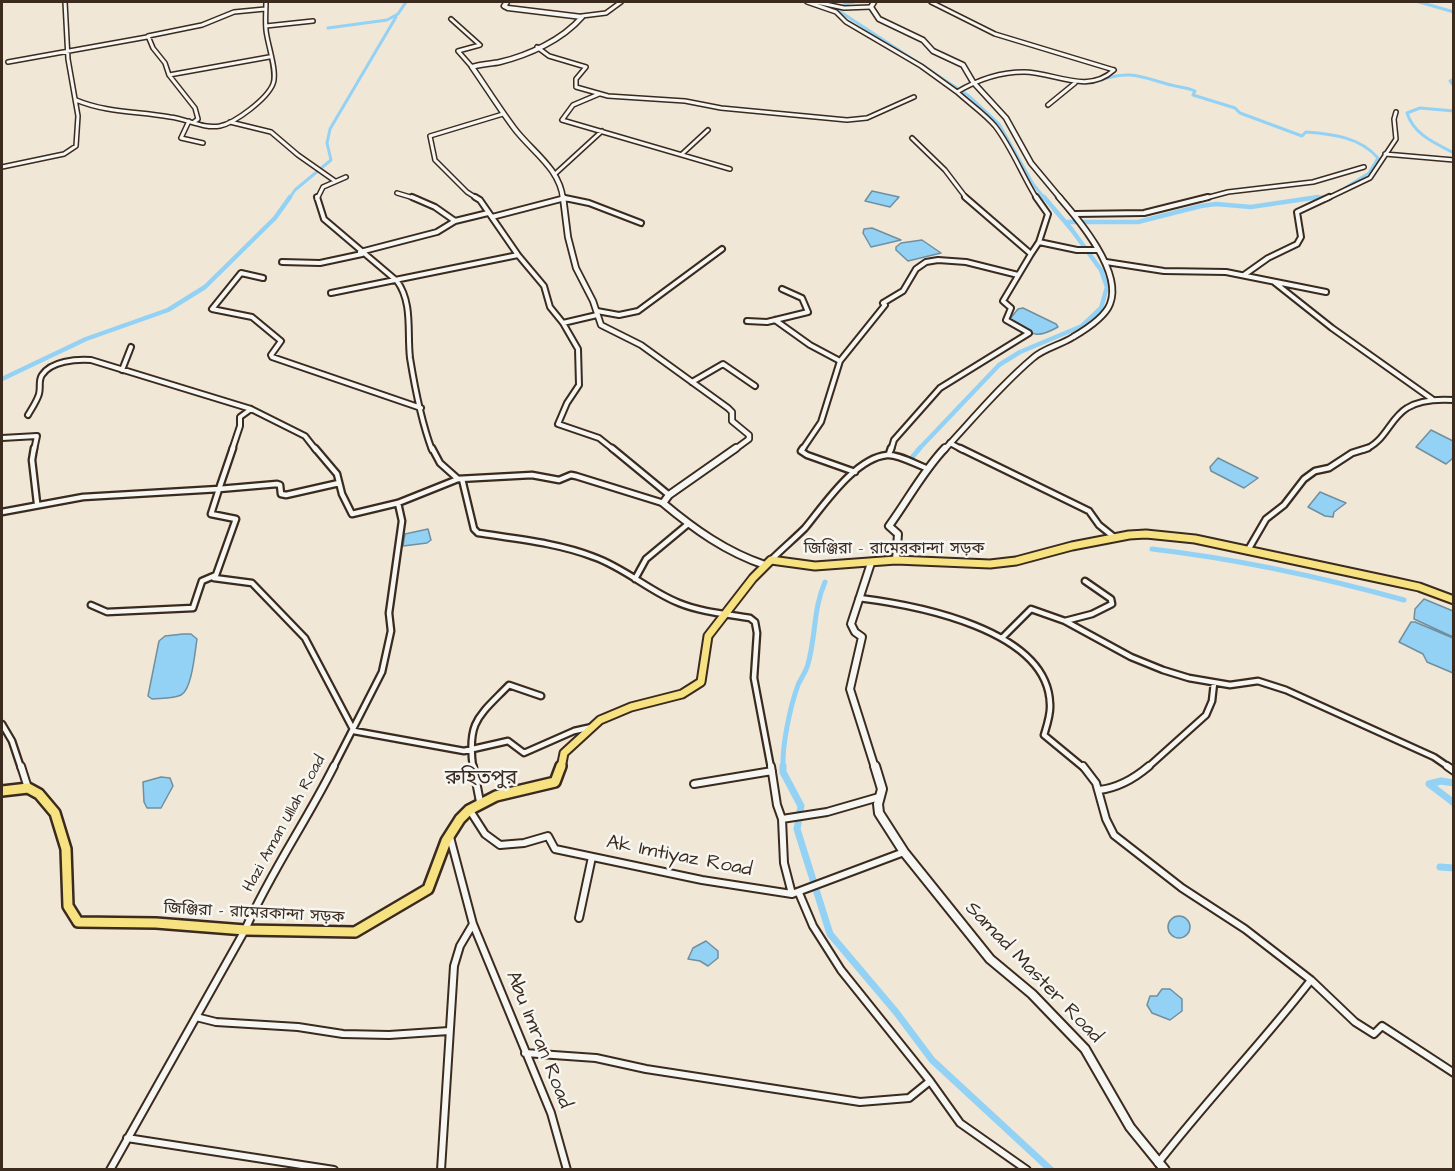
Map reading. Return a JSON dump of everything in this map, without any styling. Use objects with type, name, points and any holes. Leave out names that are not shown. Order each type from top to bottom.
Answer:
[{"type":"main road","name":"জিঞ্জিরা - রামেরকান্দা সড়ক","points":[[28,788],[52,807],[60,825],[67,859],[66,901],[71,917],[78,922],[156,923],[245,930],[348,933],[361,930],[428,890],[437,862],[469,809],[480,802],[555,782],[560,774],[564,753],[592,727],[610,715],[631,706],[682,694],[695,688],[703,676],[708,636],[724,613],[768,562],[815,566],[896,560],[959,564],[1016,561],[1114,537],[1167,535],[1419,587],[1454,600]]},
{"type":"main road","points":[[2,791],[28,788]]},
{"type":"street","points":[[2,167],[64,154],[76,146],[79,138],[76,100],[71,84],[66,2]]},
{"type":"street","points":[[76,100],[120,112],[214,126],[229,122],[271,87],[274,76],[269,57],[266,2]]},
{"type":"street","points":[[507,2],[505,7],[582,16],[606,13],[621,2]]},
{"type":"street","points":[[807,2],[836,12],[846,22],[921,66],[957,92],[994,125],[1022,176],[1048,214],[1039,242],[1003,301],[1011,308],[1005,318],[1029,333],[940,388],[894,440],[889,454]]},
{"type":"street","points":[[816,2],[838,8],[872,7]]},
{"type":"street","points":[[872,7],[874,2]]},
{"type":"street","points":[[931,2],[995,34],[1114,70],[1092,81],[1075,83],[1023,72],[973,82],[957,92]]},
{"type":"street","points":[[872,7],[879,19],[923,40],[933,51],[963,65],[973,82],[997,105],[1031,163],[1081,222],[1106,262],[1113,287],[1110,304],[1102,315],[1073,337],[1034,356],[926,468],[915,490],[890,526],[898,534],[896,560]]},
{"type":"street","points":[[8,62],[147,37],[202,25],[234,12],[265,9]]},
{"type":"street","points":[[472,67],[499,62],[537,47],[568,32],[582,16]]},
{"type":"street","points":[[451,19],[480,45],[458,51],[472,67],[514,130],[555,174],[565,198],[565,220],[576,268],[601,324],[640,345],[692,382],[732,412],[732,421],[747,433],[749,439],[669,495],[663,503]]},
{"type":"street","points":[[266,26],[313,21]]},
{"type":"street","points":[[147,37],[165,63],[169,75],[188,103],[195,108],[198,118],[194,122]]},
{"type":"street","points":[[537,47],[549,56],[586,67],[574,84],[581,89],[599,94],[645,100],[685,101],[722,108],[786,113],[827,120],[867,118],[914,97]]},
{"type":"street","points":[[169,75],[269,57]]},
{"type":"street","points":[[1048,105],[1075,83]]},
{"type":"street","points":[[599,94],[577,103],[561,119],[730,169]]},
{"type":"street","points":[[1244,275],[1268,258],[1297,244],[1300,237],[1297,213],[1361,184],[1376,170],[1396,139],[1394,119],[1396,112]]},
{"type":"street","points":[[503,114],[429,137],[435,160],[467,192],[480,200],[518,255],[543,286],[550,307],[563,323],[578,349],[579,384],[558,424],[599,438],[639,468],[669,495]]},
{"type":"street","points":[[189,121],[181,138],[203,143]]},
{"type":"street","points":[[229,122],[271,132],[298,155],[334,180]]},
{"type":"street","points":[[682,154],[708,130]]},
{"type":"street","points":[[555,174],[602,131]]},
{"type":"street","points":[[912,138],[945,170],[965,197],[1028,249],[1031,254]]},
{"type":"street","points":[[1385,154],[1454,160]]},
{"type":"street","points":[[1076,215],[1144,213],[1228,192],[1313,182],[1364,166]]},
{"type":"street","points":[[346,177],[334,180],[318,190],[316,195],[318,207],[324,219],[361,253],[397,281],[405,292],[409,350],[434,455],[442,466],[460,479],[474,529],[478,533],[592,556],[694,609],[750,618],[755,622],[757,633],[754,678],[782,819],[784,863],[814,928],[828,951],[960,1123],[1027,1170]]},
{"type":"street","points":[[397,193],[424,200],[442,210],[455,221]]},
{"type":"street","points":[[492,218],[565,198],[589,203],[641,223]]},
{"type":"street","points":[[282,262],[320,263],[437,232],[455,221],[488,213]]},
{"type":"street","points":[[1039,242],[1077,250],[1097,250]]},
{"type":"street","points":[[563,323],[597,313],[619,315],[638,311],[722,249]]},
{"type":"street","points":[[331,293],[518,255]]},
{"type":"street","points":[[855,472],[801,451],[821,422],[840,361],[885,305],[883,303],[904,290],[917,267],[924,263],[949,261],[1018,275]]},
{"type":"street","points":[[1106,262],[1164,272],[1226,272],[1326,292]]},
{"type":"street","points":[[263,278],[241,273],[212,309],[252,317],[270,330],[281,341],[271,355],[273,357],[421,408]]},
{"type":"street","points":[[1272,280],[1310,313],[1380,360],[1432,399]]},
{"type":"street","points":[[747,321],[776,321],[809,312],[801,302],[802,298],[782,289]]},
{"type":"street","points":[[776,321],[810,345],[840,361]]},
{"type":"street","points":[[122,370],[132,347]]},
{"type":"street","points":[[28,415],[40,392],[40,379],[49,368],[85,359],[251,409],[305,436],[337,474],[350,513],[398,503],[460,479],[532,475],[560,480],[571,475],[663,503],[688,524],[732,553],[768,562],[796,537],[855,472],[870,460],[882,454],[889,454],[926,468]]},
{"type":"street","points":[[692,382],[723,363],[755,386]]},
{"type":"street","points":[[1248,550],[1266,519],[1284,505],[1304,479],[1316,471],[1329,468],[1352,453],[1376,446],[1405,409],[1432,399],[1454,400]]},
{"type":"street","points":[[213,578],[236,519],[211,514],[240,426],[240,417],[251,409]]},
{"type":"street","points":[[2,438],[37,436],[32,460],[37,503]]},
{"type":"street","points":[[950,443],[1089,511],[1099,525],[1114,537]]},
{"type":"street","points":[[2,512],[37,503],[100,494],[277,484],[280,485],[281,494],[286,495],[339,483]]},
{"type":"street","name":"Hazi Aman Ullah Road","points":[[110,1170],[245,930],[261,894],[314,807],[382,672],[391,632],[388,613],[402,521],[398,503]]},
{"type":"street","points":[[635,579],[646,559],[688,524]]},
{"type":"street","name":"Samad Master Road","points":[[871,563],[851,624],[855,632],[862,637],[850,689],[882,789],[879,797],[879,813],[904,852],[964,930],[990,959],[1032,994],[1085,1049],[1130,1127],[1165,1170]]},
{"type":"street","points":[[91,605],[107,612],[189,609],[195,606],[202,581],[213,578],[252,583],[304,638],[354,731],[464,752],[508,741],[524,753],[555,741],[576,729],[592,727]]},
{"type":"street","points":[[1065,621],[1092,614],[1112,604],[1111,599],[1085,581]]},
{"type":"street","points":[[859,598],[904,605],[963,621],[1002,638],[1026,655],[1038,669],[1047,687],[1050,701],[1044,735],[1073,758],[1092,779],[1099,790],[1108,825],[1126,846],[1182,888],[1245,929],[1311,980],[1355,1022],[1374,1034],[1382,1026],[1454,1073]]},
{"type":"street","points":[[1002,638],[1031,609],[1065,621],[1131,657],[1189,678],[1237,685],[1243,682],[1258,681],[1274,686],[1434,757],[1454,771]]},
{"type":"street","points":[[1099,790],[1108,789],[1139,775],[1195,726],[1206,715],[1212,701],[1214,683]]},
{"type":"street","points":[[480,802],[470,742],[478,717],[509,685],[541,696]]},
{"type":"street","points":[[2,724],[12,741],[28,788]]},
{"type":"street","points":[[694,784],[772,771]]},
{"type":"street","points":[[782,819],[806,817],[853,806],[879,797]]},
{"type":"street","name":"Ak Imtiyaz Road","points":[[469,809],[486,834],[500,845],[524,843],[548,836],[555,849],[702,880],[798,893]]},
{"type":"street","name":"Abu Imran Road","points":[[450,837],[473,924],[551,1113],[567,1170]]},
{"type":"street","points":[[798,893],[904,852]]},
{"type":"street","points":[[579,918],[592,857]]},
{"type":"street","points":[[441,1170],[454,966],[460,946],[473,924]]},
{"type":"street","points":[[1158,1163],[1206,1102],[1271,1031],[1311,980]]},
{"type":"street","points":[[196,1017],[216,1022],[298,1027],[343,1034],[389,1035],[449,1030]]},
{"type":"street","points":[[525,1053],[596,1058],[646,1069],[860,1102],[909,1098],[930,1081]]},
{"type":"street","points":[[127,1138],[334,1170]]},
{"type":"water","points":[[872,191],[899,197],[890,207],[865,201]]},
{"type":"water","points":[[872,228],[901,240],[871,247],[863,233],[864,229]]},
{"type":"water","points":[[922,240],[941,253],[908,261],[896,250],[901,243]]},
{"type":"water","points":[[1023,308],[1058,327],[1043,334],[1028,332],[1009,320],[1018,309]]},
{"type":"water","points":[[1431,430],[1453,441],[1453,458],[1446,464],[1416,447]]},
{"type":"water","points":[[1218,458],[1258,478],[1244,488],[1211,471],[1210,467]]},
{"type":"water","points":[[1320,492],[1346,503],[1334,512],[1333,517],[1325,516],[1308,507]]},
{"type":"water","points":[[428,529],[431,540],[427,543],[403,546],[405,534]]},
{"type":"water","points":[[1424,599],[1453,611],[1453,637],[1414,619],[1415,609]]},
{"type":"water","points":[[1411,622],[1453,638],[1453,673],[1427,662],[1423,654],[1399,642]]},
{"type":"water","points":[[191,634],[197,639],[188,686],[181,695],[152,699],[148,696],[159,641],[165,636]]},
{"type":"water","points":[[161,777],[170,778],[173,786],[161,808],[147,808],[144,802],[143,782]]},
{"type":"water","points":[[1179,916],[1187,919],[1190,927],[1187,935],[1179,938],[1171,935],[1168,927],[1171,919]]},
{"type":"water","points":[[706,941],[718,951],[718,958],[708,966],[700,961],[688,959],[693,948]]},
{"type":"water","points":[[1162,989],[1170,989],[1182,999],[1182,1011],[1170,1020],[1152,1013],[1147,1005],[1150,996],[1157,996]]},
{"type":"waterway","points":[[328,28],[387,20],[398,14],[406,2]]},
{"type":"waterway","points":[[840,10],[845,4],[854,2]]},
{"type":"waterway","points":[[1419,2],[1454,12]]},
{"type":"waterway","points":[[829,9],[839,11],[969,96],[999,124],[1033,184],[1045,199]]},
{"type":"waterway","points":[[289,199],[295,190],[331,160],[327,143],[330,129],[396,17]]},
{"type":"waterway","points":[[1098,81],[1126,75],[1141,77],[1195,91],[1193,95],[1235,108],[1240,113],[1302,136],[1306,132],[1354,141],[1363,145],[1378,158],[1369,173],[1345,188]]},
{"type":"waterway","points":[[1454,79],[1450,81],[1454,86]]},
{"type":"waterway","points":[[1454,111],[1420,108],[1407,113],[1410,121],[1420,133],[1454,153]]},
{"type":"waterway","points":[[1310,198],[1329,196]]},
{"type":"waterway","points":[[2,379],[86,339],[168,310],[205,287],[275,218],[290,197]]},
{"type":"waterway","points":[[918,450],[999,365],[1020,352],[1082,326],[1101,308],[1107,287],[1101,270],[1044,197]]},
{"type":"waterway","points":[[1310,198],[1318,197]]},
{"type":"waterway","points":[[1066,222],[1138,222],[1201,206],[1216,204],[1251,207],[1310,198]]},
{"type":"waterway","points":[[1303,199],[1310,198]]},
{"type":"waterway","points":[[909,461],[920,448]]},
{"type":"waterway","points":[[1152,549],[1279,570],[1404,600]]},
{"type":"waterway","points":[[783,768],[789,715],[798,685],[808,664],[818,602],[825,582]]},
{"type":"waterway","points":[[783,768],[801,806],[797,829],[830,934],[896,1012],[932,1060],[1051,1170]]},
{"type":"waterway","points":[[1454,783],[1441,781],[1429,784],[1454,803]]},
{"type":"waterway","points":[[1440,867],[1454,868]]},
{"type":"district","name":"রুহিতপুর","points":[[481,780]]}]
